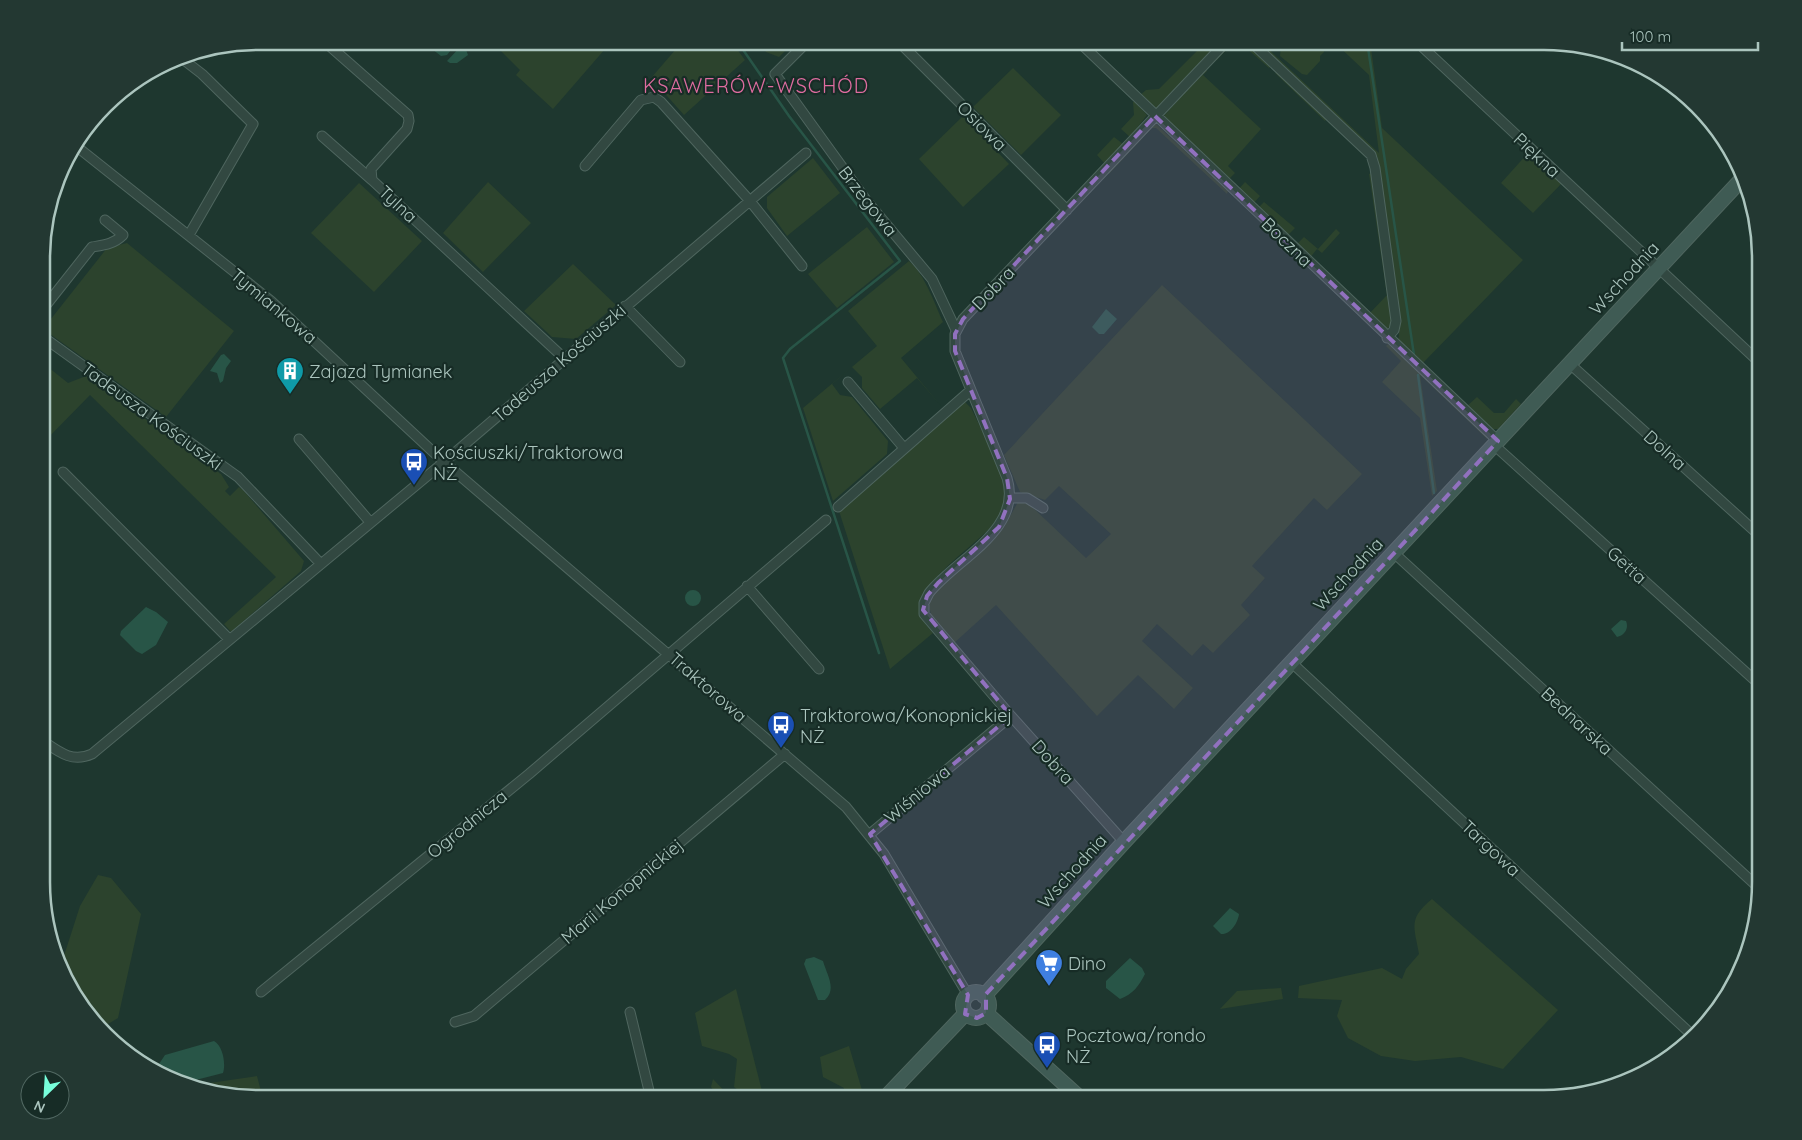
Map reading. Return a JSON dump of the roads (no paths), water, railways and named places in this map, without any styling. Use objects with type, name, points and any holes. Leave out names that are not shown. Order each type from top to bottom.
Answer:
[{"type":"street","name":"Tylna","points":[[334,50],[408,114],[409,121],[406,129],[371,169],[372,180],[565,359]]},
{"type":"street","name":"Brzegowa","points":[[799,50],[775,74],[866,200],[932,279],[956,330]]},
{"type":"street","name":"Osiowa","points":[[907,50],[1067,210]]},
{"type":"street","name":"Boczna","points":[[1087,50],[1496,443]]},
{"type":"street","name":"Dobra","points":[[1124,842],[927,619],[923,607],[927,596],[938,583],[999,527],[1008,511],[1010,498],[1007,478],[955,351],[956,330],[963,319],[1218,50]]},
{"type":"street","points":[[1259,50],[1373,158],[1396,321],[1394,330],[1387,338]]},
{"type":"street","name":"Piękna","points":[[1426,50],[1752,355]]},
{"type":"street","points":[[187,62],[202,74],[253,124],[189,235]]},
{"type":"street","points":[[585,166],[641,100],[654,97],[661,102],[750,201],[802,266]]},
{"type":"street","points":[[322,136],[372,180]]},
{"type":"street","name":"Tymiankowa","points":[[81,150],[291,318],[444,462]]},
{"type":"street","name":"Tadeusza Kościuszki","points":[[50,746],[65,756],[76,758],[92,754],[444,462],[806,153]]},
{"type":"street","name":"Wschodnia","points":[[984,996],[1124,842],[1738,183]]},
{"type":"street","points":[[50,300],[92,247],[107,245],[118,240],[123,235],[105,220]]},
{"type":"street","points":[[625,306],[680,362]]},
{"type":"street","name":"Tadeusza Kościuszki","points":[[50,343],[238,477],[320,563]]},
{"type":"street","name":"Dolna","points":[[1570,364],[1752,529]]},
{"type":"street","points":[[848,382],[904,448]]},
{"type":"street","points":[[838,507],[971,390]]},
{"type":"street","points":[[300,439],[370,522]]},
{"type":"street","name":"Getta","points":[[1496,443],[1752,678]]},
{"type":"street","name":"Traktorowa","points":[[444,462],[841,802],[870,834],[968,995]]},
{"type":"street","points":[[63,472],[229,639]]},
{"type":"street","points":[[1010,498],[1027,498],[1043,508]]},
{"type":"street","name":"Ogrodnicza","points":[[261,992],[529,774],[826,520]]},
{"type":"street","name":"Bednarska","points":[[1394,553],[1752,882]]},
{"type":"street","points":[[748,586],[819,669]]},
{"type":"street","name":"Targowa","points":[[1291,662],[1688,1031]]},
{"type":"street","name":"Wiśniowa","points":[[870,834],[1011,716]]},
{"type":"street","name":"Marii Konopnickiej","points":[[455,1022],[474,1016],[786,754]]},
{"type":"street","points":[[976,992],[984,996],[989,1004],[986,1013],[977,1018],[965,1014],[963,1004],[968,995],[976,992]]},
{"type":"street","points":[[630,1012],[649,1090]]},
{"type":"street","points":[[986,1013],[1071,1090]]},
{"type":"street","points":[[892,1090],[965,1014]]},
{"type":"waterway","points":[[743,50],[789,116],[900,261],[790,349],[783,358],[879,653]]},
{"type":"waterway","points":[[1368,50],[1414,355]]},
{"type":"waterway","points":[[1418,375],[1434,493]]},
{"type":"place","name":"Zajazd Tymianek","points":[[290,395]]},
{"type":"place","name":"Kościuszki/Traktorowa NŻ","points":[[414,486]]},
{"type":"place","name":"Traktorowa/Konopnickiej NŻ","points":[[781,749]]},
{"type":"place","name":"Dino","points":[[1049,987]]},
{"type":"place","name":"Pocztowa/rondo NŻ","points":[[1047,1069]]},
{"type":"district","name":"KSAWERÓW-WSCHÓD","points":[[756,85]]}]
